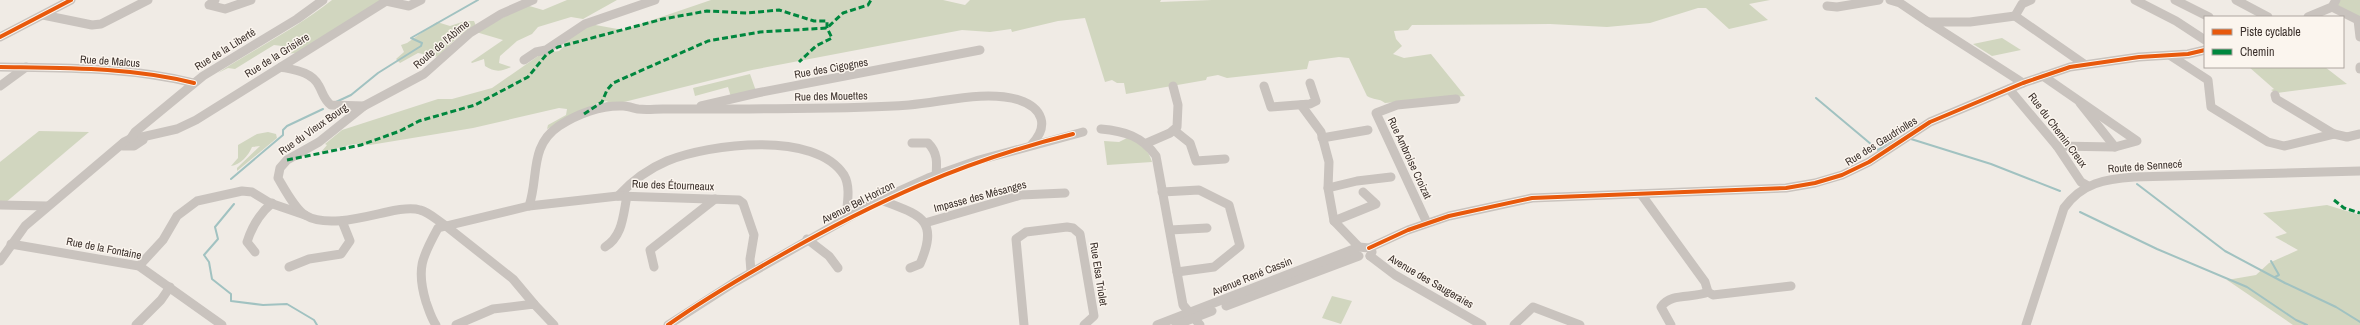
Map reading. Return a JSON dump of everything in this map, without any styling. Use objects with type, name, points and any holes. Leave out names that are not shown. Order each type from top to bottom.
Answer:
[{"type":"street","points":[[2,34],[71,0]]},
{"type":"street","points":[[43,15],[92,25],[101,24],[148,0]]},
{"type":"street","points":[[214,0],[209,5],[228,8],[236,8],[251,0]]},
{"type":"street","name":"Rue de la Liberté","points":[[108,157],[139,139],[144,125],[194,83],[295,20],[323,0]]},
{"type":"street","points":[[387,1],[409,6],[421,0]]},
{"type":"street","name":"Route de l'Abîme","points":[[364,106],[424,74],[461,40],[488,22],[532,0]]},
{"type":"street","points":[[524,60],[536,52],[546,50],[584,24],[655,0]]},
{"type":"street","points":[[1827,6],[1837,7],[1879,0]]},
{"type":"street","points":[[1890,0],[1900,3],[2023,83]]},
{"type":"street","points":[[2015,16],[2022,4],[2031,0]]},
{"type":"street","points":[[2135,0],[2176,21],[2204,39]]},
{"type":"street","points":[[2175,0],[2207,16]]},
{"type":"street","points":[[2236,0],[2266,16]]},
{"type":"street","name":"Rue de la Grisière","points":[[139,139],[165,136],[208,113],[387,1]]},
{"type":"street","points":[[2310,16],[2334,4],[2358,20],[2360,37]]},
{"type":"street","points":[[1928,22],[1970,22],[2015,16],[2084,64]]},
{"type":"street","name":"Rue des Cigognes","points":[[687,110],[757,93],[980,50]]},
{"type":"street","name":"Rue des Gaudriolles","points":[[1532,198],[1802,186],[1837,178],[1860,167],[1920,128],[2023,83],[2043,76],[2084,64],[2171,56],[2204,50]]},
{"type":"street","points":[[2171,56],[2208,80],[2211,107],[2268,142],[2284,146],[2334,134]]},
{"type":"street","name":"Rue de Malcus","points":[[0,67],[92,68],[158,74],[194,83]]},
{"type":"street","points":[[281,67],[312,77],[317,82],[327,103],[331,105],[364,106]]},
{"type":"street","points":[[0,86],[26,68]]},
{"type":"street","points":[[2043,76],[2137,141],[2115,147],[2057,146]]},
{"type":"street","points":[[1264,86],[1271,107],[1301,105],[1316,102],[1310,83]]},
{"type":"street","points":[[1173,86],[1178,105],[1175,131]]},
{"type":"street","name":"Rue du Chemin Creux","points":[[2009,89],[2057,146],[2081,182],[2088,186]]},
{"type":"street","points":[[2275,95],[2276,99],[2334,134],[2347,137],[2360,134]]},
{"type":"street","name":"Rue des Mouettes","points":[[529,206],[534,190],[536,158],[540,146],[557,126],[584,114],[621,106],[687,110],[908,106],[1010,98],[1027,104],[1040,114],[1043,123],[1042,133],[1032,144]]},
{"type":"street","name":"Rue Ambroise Croizat","points":[[1427,223],[1376,113],[1397,105],[1456,99]]},
{"type":"street","points":[[2079,102],[2082,108],[2115,147]]},
{"type":"street","points":[[1301,105],[1321,132],[1329,162],[1328,188],[1334,221],[1376,204],[1363,192]]},
{"type":"street","name":"Rue du Vieux Bourg","points":[[305,215],[286,192],[278,178],[280,168],[287,160],[319,142],[364,106]]},
{"type":"street","name":"Rue de la Grisière","points":[[139,139],[177,129]]},
{"type":"street","points":[[1101,129],[1127,133],[1147,143],[1156,156],[1183,305],[1194,319]]},
{"type":"street","points":[[1322,138],[1368,130]]},
{"type":"street","points":[[1147,143],[1175,131],[1189,138],[1193,146],[1196,161],[1225,159]]},
{"type":"street","name":"Avenue Bel Horizon","points":[[668,325],[699,303],[807,239],[846,217],[881,200],[936,176],[1032,144],[1083,132]]},
{"type":"street","name":"Rue de la Liberté","points":[[0,261],[25,226],[123,143],[139,139]]},
{"type":"street","points":[[912,143],[928,143],[934,148],[936,154],[936,176]]},
{"type":"street","points":[[605,247],[613,244],[618,237],[622,196],[646,171],[683,155],[734,148],[783,146],[819,154],[829,160],[840,170],[848,185],[846,217]]},
{"type":"street","name":"Route de Sennecé","points":[[2026,325],[2064,208],[2072,195],[2088,186],[2109,180],[2134,177],[2360,171]]},
{"type":"street","points":[[1328,188],[1357,181],[1391,177]]},
{"type":"street","points":[[1162,192],[1199,190],[1229,205],[1240,246],[1214,267],[1177,272]]},
{"type":"street","points":[[140,266],[163,240],[177,216],[188,206],[197,201],[242,192],[252,192],[272,203],[305,215],[321,220],[342,221],[393,211],[416,209],[422,210],[446,226],[513,279],[554,325]]},
{"type":"street","name":"Impasse des Mésanges","points":[[925,223],[1021,195],[1064,193]]},
{"type":"street","points":[[1641,194],[1705,282],[1708,292],[1713,295],[1790,286]]},
{"type":"street","name":"Rue des Étourneaux","points":[[446,226],[529,206],[622,196],[729,199],[743,203],[754,235],[750,259],[751,272]]},
{"type":"street","name":"Avenue René Cassin","points":[[1176,325],[1362,251],[1400,232],[1494,205],[1532,198]]},
{"type":"street","points":[[654,267],[650,250],[715,199]]},
{"type":"street","points":[[881,200],[912,212],[925,223],[930,240],[920,264],[910,268]]},
{"type":"street","points":[[254,252],[247,242],[252,227],[259,212],[272,203]]},
{"type":"street","points":[[0,205],[48,206]]},
{"type":"street","points":[[289,267],[309,260],[341,254],[349,245],[350,241],[342,221]]},
{"type":"street","name":"Avenue des Saugeraies","points":[[1334,221],[1362,251],[1395,275],[1482,325]]},
{"type":"street","points":[[436,325],[419,280],[419,267],[421,260],[438,228],[446,226]]},
{"type":"street","name":"Rue Elsa Triolet","points":[[1024,325],[1016,239],[1026,232],[1067,227],[1073,228],[1080,234],[1094,316],[1084,325]]},
{"type":"street","points":[[1170,230],[1206,228]]},
{"type":"street","points":[[807,239],[829,256],[838,268]]},
{"type":"street","name":"Rue de la Fontaine","points":[[11,244],[140,266],[222,325]]},
{"type":"street","points":[[136,325],[161,300],[170,287]]},
{"type":"street","points":[[514,306],[523,290]]},
{"type":"street","points":[[1671,325],[1663,312],[1663,303],[1670,299],[1701,295],[1708,292]]},
{"type":"street","points":[[456,325],[481,312],[534,304]]},
{"type":"street","points":[[1514,325],[1533,307],[1580,325]]},
{"type":"street","name":"Avenue René Cassin","points":[[1156,325],[1194,319]]},
{"type":"green space","points":[[332,0],[384,0],[296,53],[283,54],[290,47],[274,45],[235,69],[228,68],[218,73],[291,29]]},
{"type":"green space","points":[[567,0],[617,0],[583,19],[571,17],[538,27],[532,34],[517,41],[500,56],[499,63],[511,67],[507,69],[498,71],[491,69],[485,66],[484,59],[471,62],[503,40],[476,32],[526,5],[543,10]]},
{"type":"green space","points":[[711,0],[943,0],[965,5],[970,0],[1161,0],[1160,2],[1212,0],[1770,0],[1749,4],[1768,20],[1729,29],[1706,8],[1698,8],[1650,23],[1607,27],[1550,24],[1412,25],[1408,30],[1394,31],[1396,39],[1402,46],[1393,54],[1404,58],[1431,54],[1465,96],[1385,103],[1367,96],[1349,58],[1339,57],[1309,61],[1307,69],[1227,78],[1218,75],[1207,77],[1206,80],[1126,94],[1124,83],[1117,83],[1112,80],[1105,82],[1085,18],[1058,21],[1012,32],[1011,29],[990,32],[962,30],[752,70],[596,109],[608,101],[600,102],[547,129],[548,125],[566,115],[567,109],[559,108],[473,128],[370,145],[354,144],[321,152],[327,145],[325,144],[342,130],[438,99],[452,99],[492,88],[541,54],[559,51],[566,44],[563,41],[590,24],[623,30]]},
{"type":"green space","points":[[2340,0],[2360,0],[2360,18],[2337,5]]},
{"type":"green space","points":[[465,21],[474,21],[476,26],[458,37],[438,57],[418,53],[400,63],[396,59],[404,52],[401,45],[407,43],[437,22],[450,26]]},
{"type":"green space","points":[[2002,38],[2021,50],[1992,56],[1973,44]]},
{"type":"green space","points":[[2250,68],[2326,68],[2347,84],[2277,93],[2271,90],[2274,89]]},
{"type":"green space","points":[[750,74],[756,91],[731,97],[728,87],[695,96],[693,88]]},
{"type":"green space","points":[[39,131],[89,132],[5,203],[0,203],[0,162]]},
{"type":"green space","points":[[268,132],[276,134],[277,138],[237,171],[237,168],[260,146],[252,147],[244,159],[238,164],[231,166],[238,158],[238,145],[257,134]]},
{"type":"green space","points":[[1129,137],[1144,147],[1152,162],[1107,165],[1104,141],[1119,142]]},
{"type":"green space","points":[[2327,205],[2360,215],[2360,325],[2293,325],[2227,280],[2256,275],[2269,263],[2298,250],[2275,237],[2287,233],[2263,213]]},
{"type":"green space","points":[[1332,296],[1352,301],[1341,324],[1322,318]]},
{"type":"waterway","points":[[336,102],[351,95],[378,73],[421,46],[422,43],[411,38],[478,0]]},
{"type":"waterway","points":[[1816,98],[1878,150],[1899,135]]},
{"type":"waterway","points":[[231,179],[283,135],[283,130],[287,126],[323,109]]},
{"type":"waterway","points":[[1911,139],[1991,164],[2060,191]]},
{"type":"waterway","points":[[2137,184],[2225,251],[2285,283],[2336,307],[2360,322]]},
{"type":"waterway","points":[[234,204],[215,227],[218,239],[204,255],[209,262],[212,279],[231,294],[231,301],[263,305],[287,304],[314,320],[317,325]]},
{"type":"waterway","points":[[2080,212],[2157,249],[2247,287],[2296,320],[2307,325]]},
{"type":"waterway","points":[[2271,261],[2279,275],[2275,277]]},
{"type":"marked path","points":[[584,114],[602,102],[607,90],[613,83],[708,41],[760,32],[827,28],[843,13],[868,5],[871,0]]},
{"type":"marked path","points":[[287,160],[361,145],[400,131],[419,121],[475,105],[528,77],[546,55],[558,47],[663,19],[707,11],[747,13],[779,10],[790,12],[814,21],[827,21],[827,28],[832,38],[816,46],[799,62]]},
{"type":"marked path","points":[[2334,200],[2344,208],[2360,213]]},
{"type":"cycle path","points":[[0,37],[71,0]]},
{"type":"cycle path","points":[[1369,248],[1408,230],[1449,216],[1511,201],[1532,198],[1786,188],[1833,179],[1860,167],[1930,122],[2023,83],[2070,67],[2139,57],[2188,54],[2204,50]]},
{"type":"cycle path","points":[[0,67],[92,68],[159,74],[194,83]]},
{"type":"cycle path","points":[[668,325],[707,298],[748,274],[812,237],[883,200],[956,169],[994,155],[1073,134]]}]
